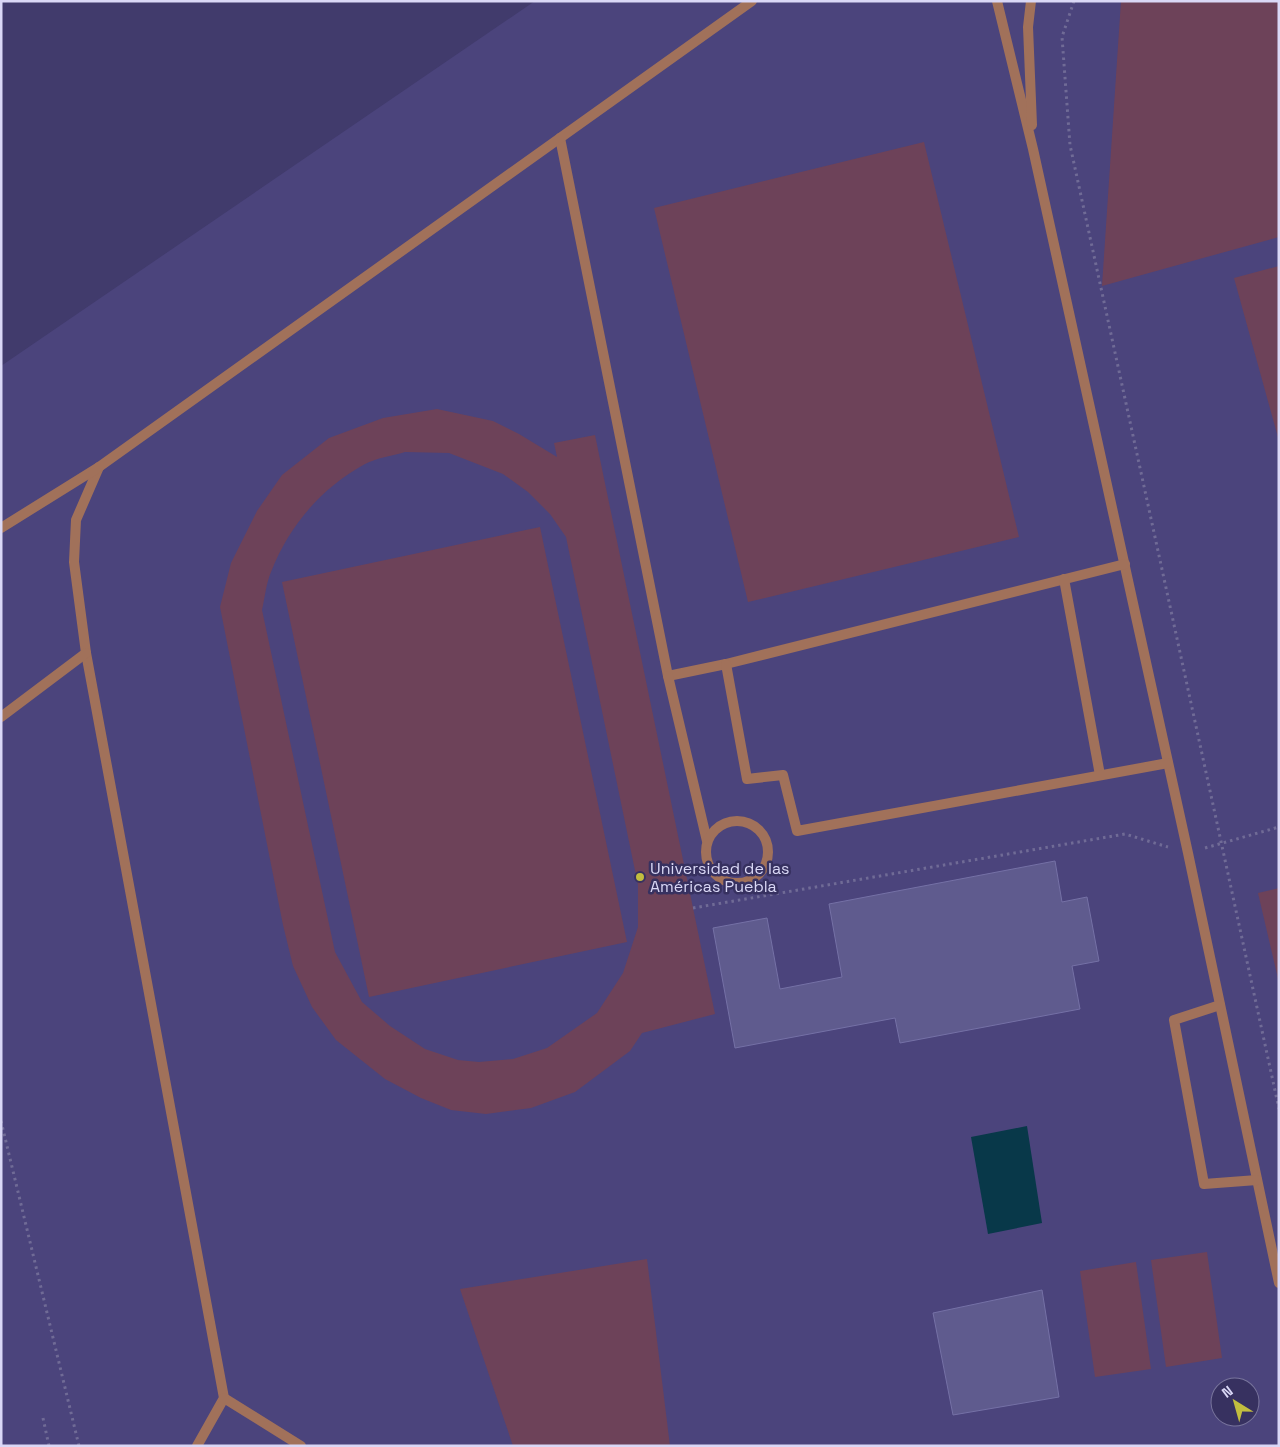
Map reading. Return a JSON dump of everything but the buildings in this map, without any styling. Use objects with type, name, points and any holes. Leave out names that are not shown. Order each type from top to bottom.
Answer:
[{"type":"street","points":[[1,528],[99,467],[752,1]]},
{"type":"street","points":[[997,1],[1033,149],[1125,564],[1279,1283]]},
{"type":"street","points":[[1031,1],[1028,26],[1033,149]]},
{"type":"street","points":[[560,138],[668,676],[708,841],[706,857],[712,872],[726,882],[742,883],[757,877],[767,863],[768,847],[762,832],[748,822],[732,821],[717,828],[708,841]]},
{"type":"street","points":[[99,467],[76,520],[74,562],[86,653],[224,1398],[197,1446]]},
{"type":"street","points":[[668,676],[726,664],[1125,564]]},
{"type":"street","points":[[1064,579],[1100,775]]},
{"type":"street","points":[[1,717],[86,653]]},
{"type":"street","points":[[726,664],[747,779],[783,775],[797,831],[1168,763]]},
{"type":"street","points":[[1220,1005],[1174,1020],[1204,1184],[1257,1180]]},
{"type":"street","points":[[224,1398],[301,1446]]},
{"type":"path","points":[[1074,1],[1062,37],[1070,145],[1279,1109]]},
{"type":"path","points":[[693,908],[1125,834],[1188,853],[1279,827]]},
{"type":"path","points":[[1,1121],[80,1446]]},
{"type":"path","points":[[43,1418],[49,1446]]},
{"type":"shaded area","name":"Universidad de las Américas Puebla","points":[[535,1],[1279,1],[1279,1446],[1,1446],[1,366]]},
{"type":"shaded area","points":[[1121,1],[1279,1],[1279,237],[1102,286]]},
{"type":"shaded area","points":[[924,142],[1019,537],[748,602],[654,208]]},
{"type":"shaded area","points":[[1279,266],[1279,441],[1234,278]]},
{"type":"shaded area","points":[[437,409],[493,421],[557,457],[554,443],[595,435],[715,1014],[642,1033],[630,1051],[575,1092],[531,1108],[486,1114],[451,1110],[421,1098],[385,1079],[336,1040],[312,1007],[293,966],[283,925],[220,607],[231,563],[257,511],[282,475],[329,438],[383,418]],"holes":[[[405,452],[449,453],[503,474],[528,492],[550,514],[566,537],[638,885],[638,927],[623,973],[597,1013],[547,1048],[513,1059],[479,1062],[458,1060],[425,1049],[390,1026],[362,1002],[335,952],[262,610],[269,577],[287,539],[308,510],[334,485],[365,464],[379,459]]]},
{"type":"shaded area","points":[[540,527],[627,942],[369,997],[282,582]]},
{"type":"shaded area","points":[[1279,888],[1279,983],[1258,893]]},
{"type":"shaded area","points":[[1207,1252],[1222,1358],[1166,1367],[1151,1260]]},
{"type":"shaded area","points":[[647,1259],[670,1446],[513,1446],[460,1289]]},
{"type":"shaded area","points":[[1136,1262],[1151,1369],[1095,1377],[1080,1271]]},
{"type":"water","points":[[1027,1126],[1042,1223],[988,1234],[971,1137]]},
{"type":"place","name":"Universidad de las Américas Puebla","points":[[640,877]]}]
